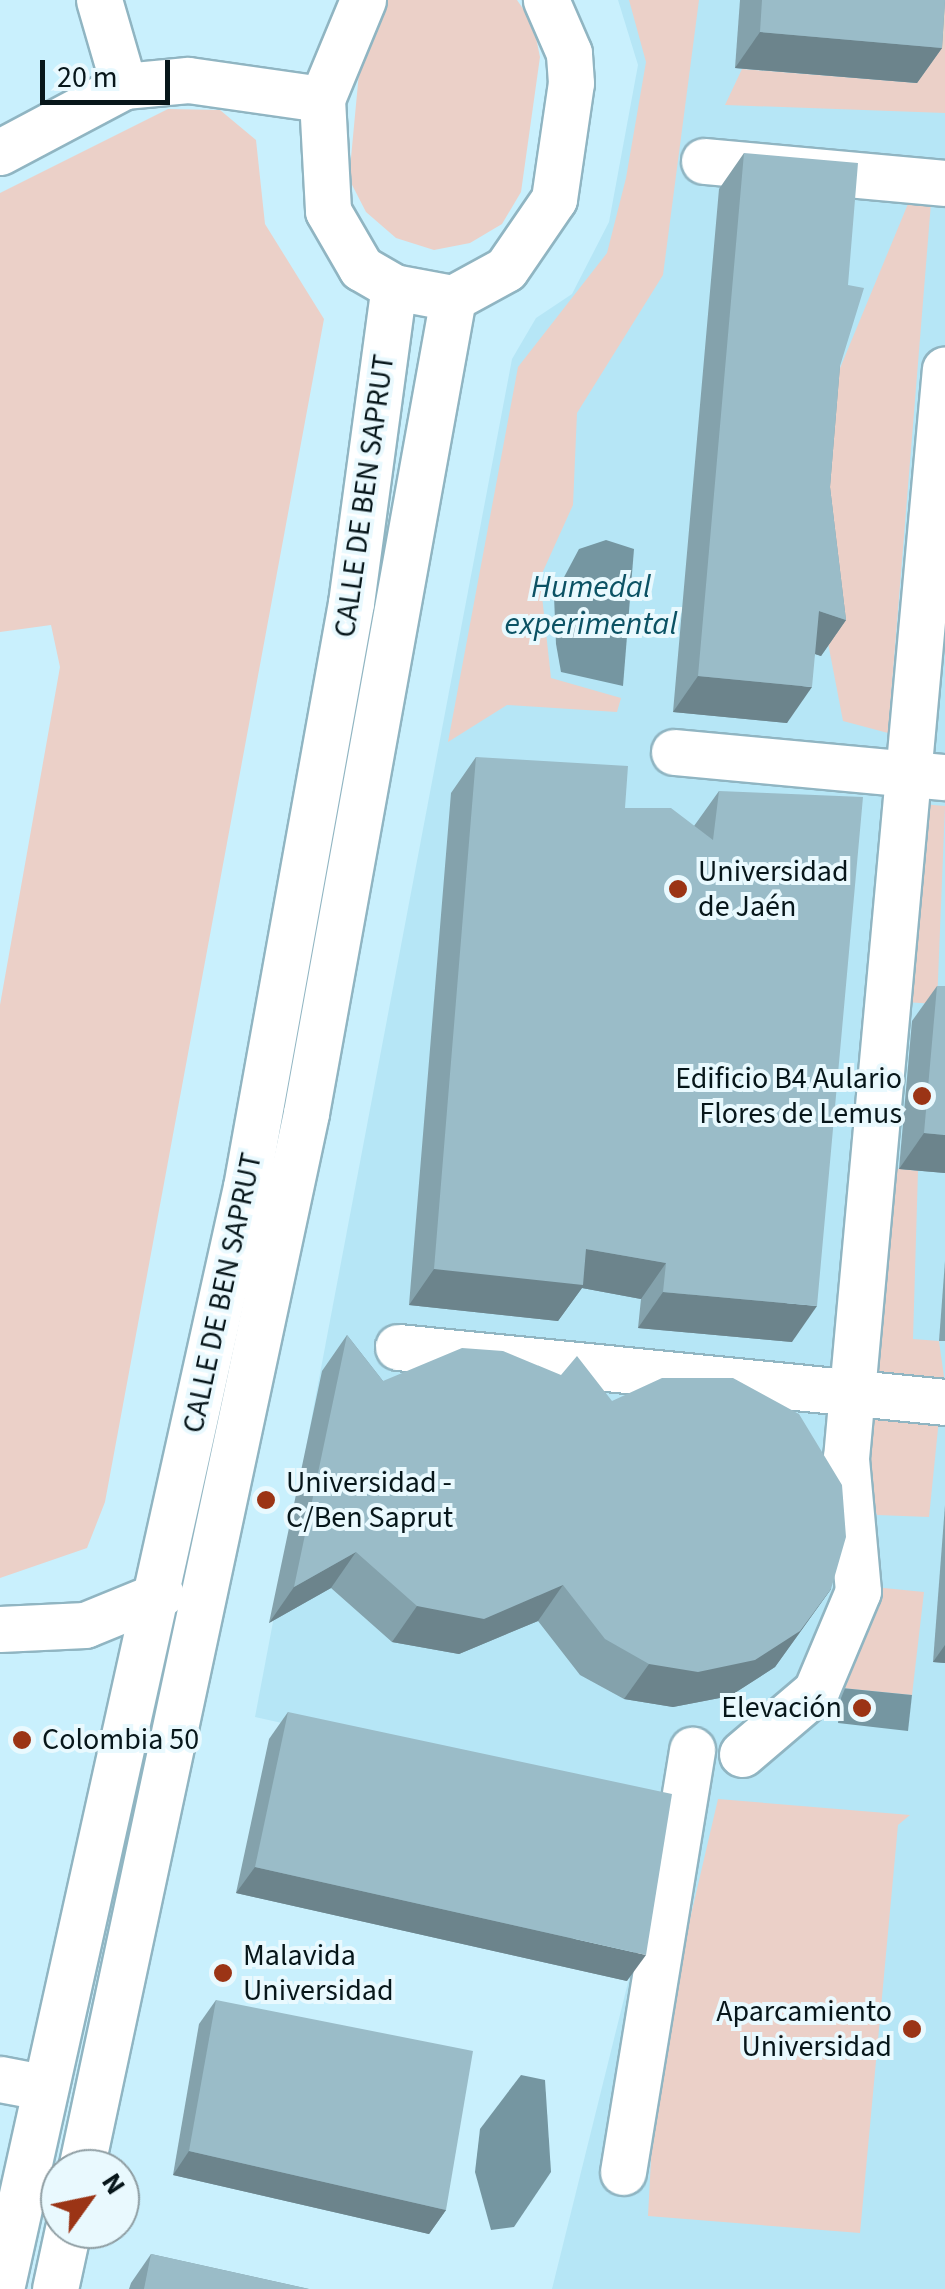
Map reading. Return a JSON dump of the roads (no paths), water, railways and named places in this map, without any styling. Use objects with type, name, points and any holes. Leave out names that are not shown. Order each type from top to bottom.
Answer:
[{"type":"street","points":[[99,0],[124,86]]},
{"type":"street","points":[[363,0],[322,99],[328,210],[361,268],[394,287],[452,298],[506,269],[554,199],[570,83],[569,53],[546,0]]},
{"type":"street","points":[[0,152],[124,86],[188,80],[322,99]]},
{"type":"street","points":[[704,160],[945,182]]},
{"type":"street","name":"CALLE DE BEN SAPRUT","points":[[1,2289],[21,2083],[161,1594],[246,1187],[351,603],[394,287]]},
{"type":"street","name":"CALLE DE BEN SAPRUT","points":[[85,2149],[306,1113],[452,298]]},
{"type":"street","points":[[742,1754],[816,1690],[858,1591],[846,1458],[924,775],[945,369]]},
{"type":"street","points":[[674,752],[924,775]]},
{"type":"street","points":[[398,1347],[945,1402]]},
{"type":"street","points":[[0,1630],[85,1625],[161,1594]]},
{"type":"street","points":[[623,2172],[692,1750]]},
{"type":"street","points":[[55,2289],[64,2249]]},
{"type":"water","name":"Humedal experimental","points":[[606,540],[634,549],[623,686],[561,672],[556,644],[554,596],[579,549]]},
{"type":"water","points":[[842,1688],[912,1695],[908,1731],[838,1723]]},
{"type":"water","points":[[521,2075],[545,2080],[551,2172],[514,2227],[491,2230],[475,2172],[480,2129]]},
{"type":"place","name":"Universidad de Jaén","points":[[678,889]]},
{"type":"place","name":"Edificio B4 Aulario Flores de Lemus","points":[[922,1096]]},
{"type":"place","name":"Universidad - C/Ben Saprut","points":[[266,1500]]},
{"type":"place","name":"Elevación","points":[[862,1708]]},
{"type":"place","name":"Colombia 50","points":[[22,1740]]},
{"type":"place","name":"Malavida Universidad","points":[[223,1973]]},
{"type":"place","name":"Aparcamiento Universidad","points":[[912,2029]]}]
